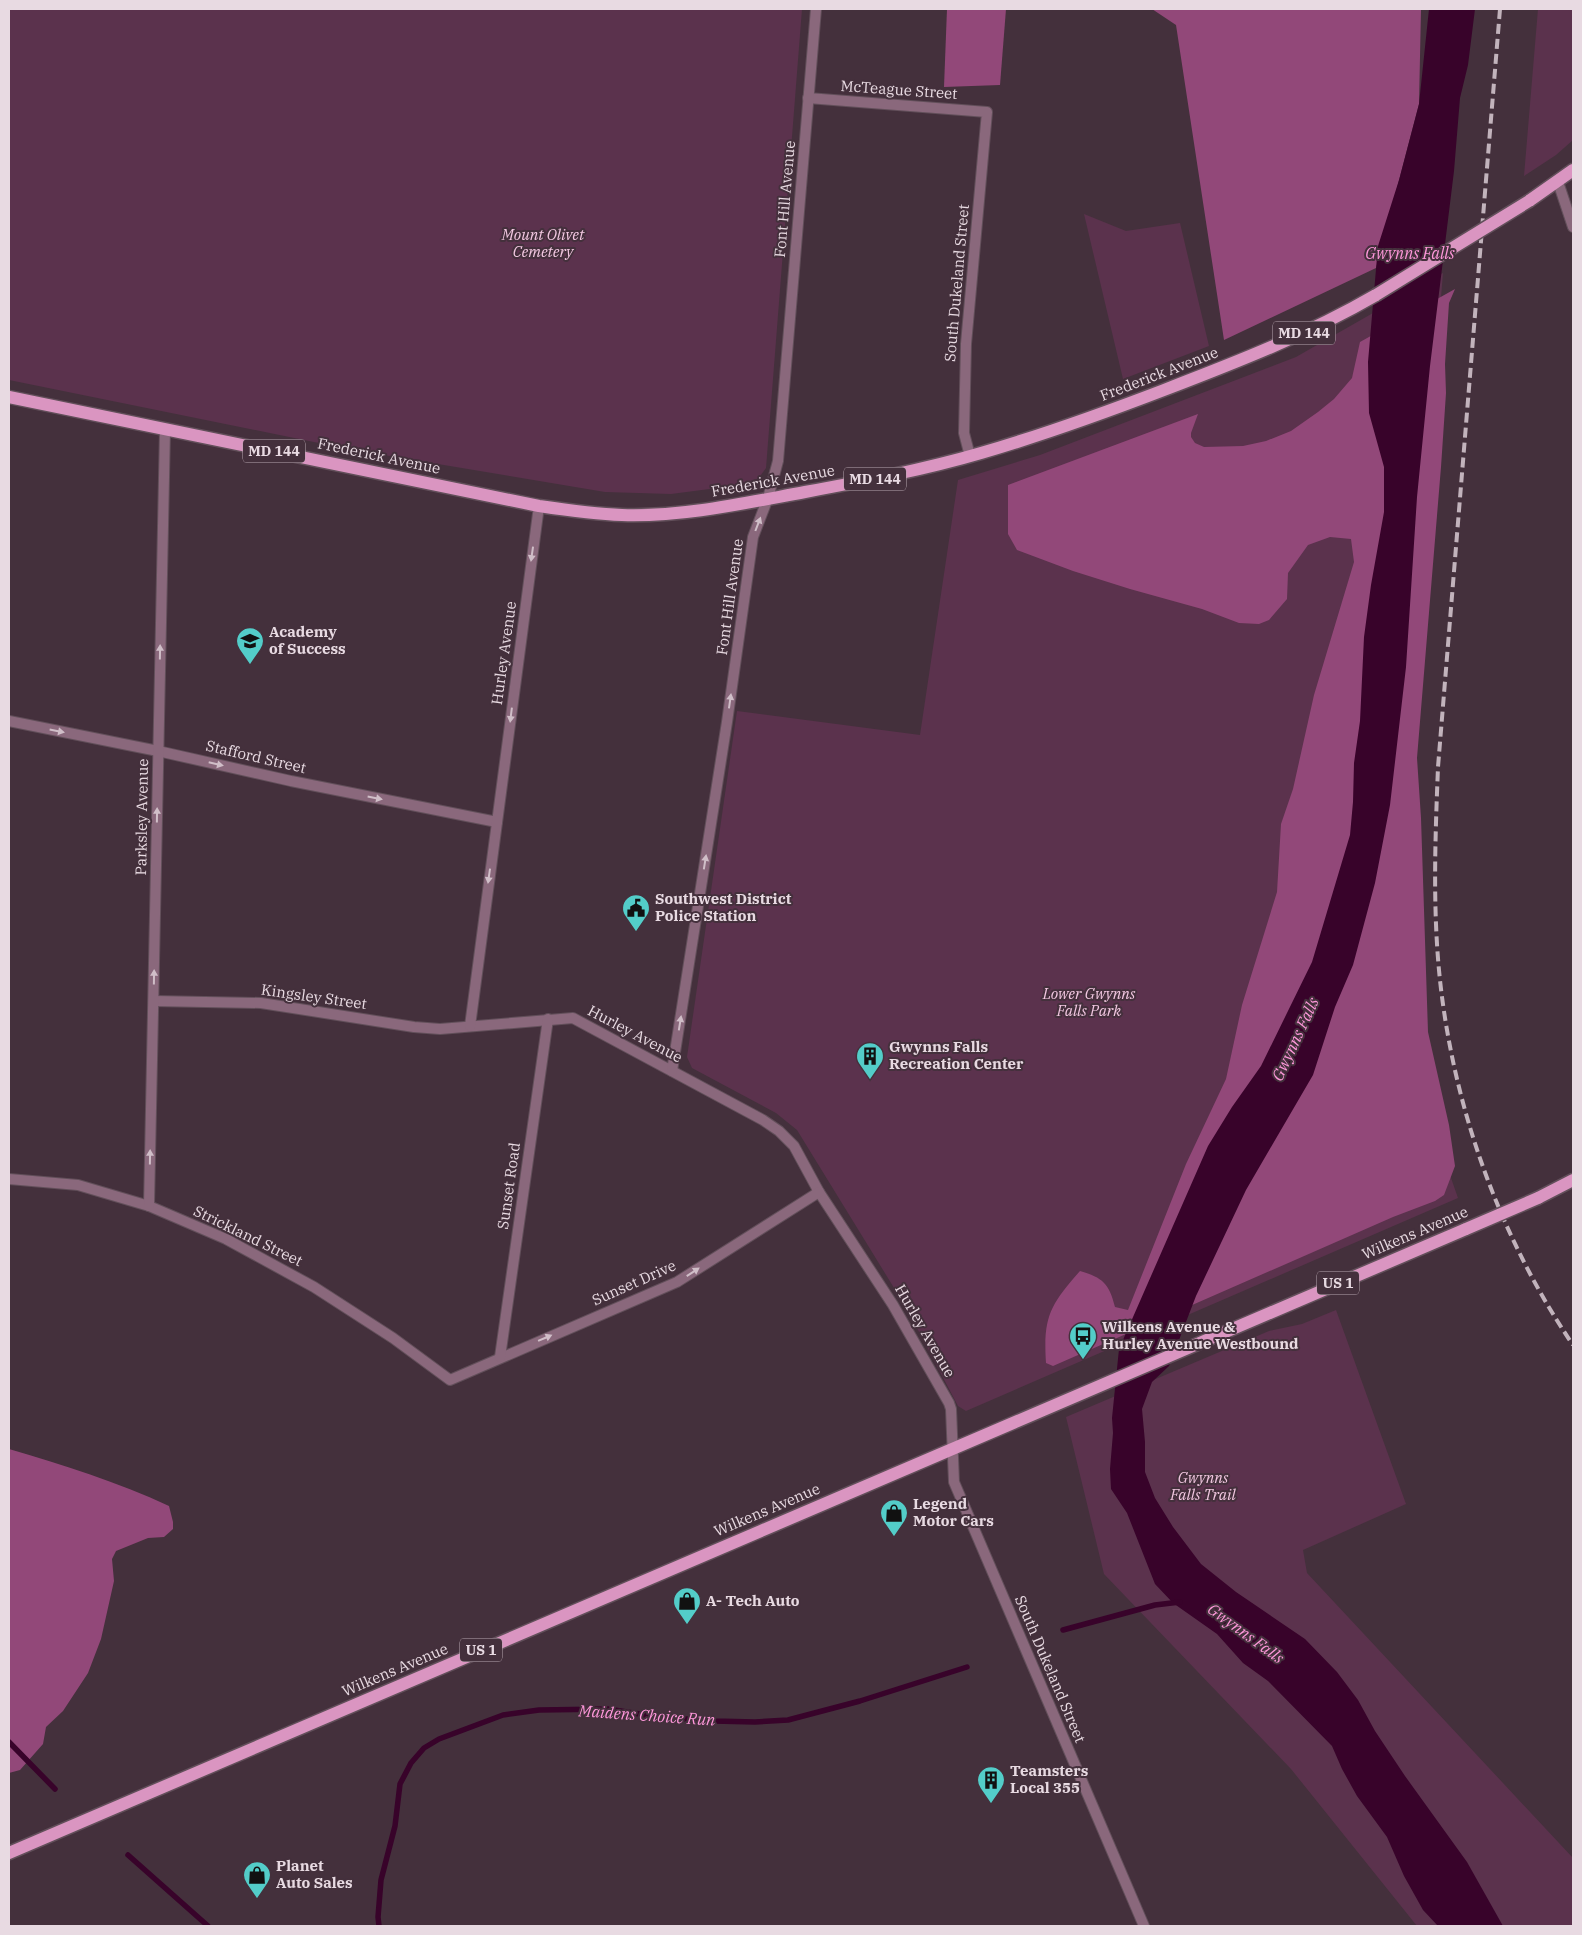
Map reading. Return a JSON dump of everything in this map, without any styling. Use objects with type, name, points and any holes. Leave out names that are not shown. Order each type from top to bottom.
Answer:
[{"type":"main road","name":"Frederick Avenue","points":[[9,397],[539,506],[622,515],[667,514],[768,498],[908,472],[970,456],[1090,419],[1267,349],[1340,316],[1529,202],[1573,170]]},
{"type":"main road","name":"Wilkens Avenue","points":[[1538,1198],[1573,1180]]},
{"type":"main road","name":"Wilkens Avenue","points":[[9,1853],[1466,1228],[1538,1198],[1573,1186]]},
{"type":"street","name":"Font Hill Avenue","points":[[672,1071],[727,722],[753,537],[768,498],[778,461],[816,9]]},
{"type":"street","name":"McTeague Street","points":[[808,98],[987,112]]},
{"type":"street","name":"South Dukeland Street","points":[[970,456],[964,433],[966,344],[987,112]]},
{"type":"street","points":[[1558,182],[1573,227]]},
{"type":"street","name":"Parksley Avenue","points":[[150,1206],[165,429]]},
{"type":"street","name":"Hurley Avenue","points":[[539,506],[470,1026],[573,1018],[764,1120],[779,1131],[794,1146],[820,1192],[893,1304],[949,1403],[954,1449]]},
{"type":"street","name":"Stafford Street","points":[[9,721],[158,751],[291,781],[497,822]]},
{"type":"street","name":"Kingsley Street","points":[[154,1001],[262,1003],[414,1027],[440,1029],[470,1026]]},
{"type":"street","name":"Sunset Road","points":[[500,1357],[548,1019]]},
{"type":"street","name":"Strickland Street","points":[[9,1179],[78,1185],[150,1206],[226,1239],[314,1287],[393,1338],[450,1380]]},
{"type":"street","name":"Sunset Drive","points":[[450,1380],[676,1282],[820,1192]]},
{"type":"street","name":"South Dukeland Street","points":[[954,1449],[954,1482],[1144,1926]]},
{"type":"green space","name":"Mount Olivet Cemetery","points":[[9,9],[802,9],[766,468],[758,479],[725,487],[671,494],[605,492],[348,449],[9,380]]},
{"type":"green space","points":[[1538,9],[1573,9],[1573,140],[1556,155],[1524,176]]},
{"type":"green space","points":[[1084,214],[1126,231],[1180,223],[1209,346],[1123,379]]},
{"type":"green space","name":"Lower Gwynns Falls Park","points":[[1443,273],[1406,724],[1404,975],[1443,1155],[1458,1198],[966,1411],[958,1406],[907,1309],[797,1130],[776,1113],[692,1068],[687,1057],[737,711],[920,735],[958,480],[1040,455],[1296,357]]},
{"type":"green space","name":"Gwynns Falls Trail","points":[[1336,1310],[1406,1504],[1303,1550],[1307,1573],[1573,1858],[1573,1926],[1417,1926],[1291,1769],[1104,1574],[1066,1417],[1269,1331],[1302,1324]]},
{"type":"shaded area","points":[[947,9],[1006,9],[1000,85],[944,87]]},
{"type":"shaded area","points":[[1152,9],[1421,9],[1419,104],[1376,268],[1224,340],[1176,25]]},
{"type":"shaded area","points":[[1455,289],[1449,303],[1441,467],[1417,758],[1421,818],[1428,1032],[1449,1125],[1455,1166],[1444,1195],[1435,1201],[1393,1217],[1053,1366],[1046,1363],[1045,1347],[1051,1312],[1062,1293],[1080,1271],[1100,1279],[1110,1292],[1115,1307],[1128,1310],[1186,1164],[1226,1079],[1242,1005],[1277,892],[1281,824],[1293,789],[1314,695],[1354,562],[1351,539],[1330,537],[1308,545],[1288,573],[1287,599],[1269,620],[1259,624],[1239,623],[1202,609],[1073,571],[1017,550],[1008,534],[1008,485],[1198,414],[1191,437],[1195,443],[1204,447],[1243,446],[1266,441],[1291,431],[1334,399],[1352,378],[1360,342]]},
{"type":"shaded area","points":[[9,1449],[110,1482],[169,1506],[173,1529],[164,1537],[148,1538],[116,1551],[112,1559],[114,1581],[101,1639],[88,1673],[63,1711],[46,1727],[43,1744],[20,1770],[9,1773]]},
{"type":"water","name":"Gwynns Falls","points":[[1429,9],[1475,9],[1468,65],[1460,98],[1454,171],[1430,366],[1417,497],[1406,667],[1390,805],[1375,883],[1353,965],[1335,1007],[1313,1075],[1246,1190],[1196,1296],[1169,1366],[1152,1382],[1142,1409],[1145,1472],[1155,1498],[1173,1527],[1201,1564],[1236,1592],[1305,1639],[1337,1672],[1358,1700],[1375,1731],[1405,1776],[1467,1862],[1503,1926],[1438,1926],[1423,1910],[1404,1876],[1387,1837],[1357,1796],[1332,1746],[1268,1681],[1243,1663],[1217,1634],[1173,1603],[1155,1584],[1127,1513],[1111,1489],[1110,1469],[1113,1433],[1112,1418],[1119,1349],[1208,1146],[1232,1107],[1261,1066],[1312,962],[1350,835],[1354,763],[1360,721],[1364,637],[1384,512],[1384,467],[1369,413],[1368,362],[1378,246],[1399,180],[1419,104]]},
{"type":"waterway","name":"Maidens Choice Run","points":[[1063,1630],[1155,1605],[1180,1602]]},
{"type":"waterway","name":"Maidens Choice Run","points":[[379,1926],[381,1880],[395,1826],[400,1784],[411,1763],[424,1748],[439,1739],[503,1715],[539,1710],[608,1709],[658,1717],[714,1721],[755,1722],[788,1720],[860,1701],[967,1667]]},
{"type":"waterway","name":"Maidens Choice Run","points":[[9,1742],[55,1789]]},
{"type":"waterway","name":"Maidens Choice Run","points":[[128,1855],[208,1926]]},
{"type":"railway","points":[[1500,9],[1438,767],[1435,853],[1437,940],[1442,997],[1449,1043],[1459,1089],[1472,1134],[1487,1178],[1525,1264],[1548,1306],[1573,1345]]},
{"type":"place","name":"Academy of Success","points":[[250,665]]},
{"type":"place","name":"Southwest District Police Station","points":[[636,932]]},
{"type":"place","name":"Gwynns Falls Recreation Center","points":[[870,1080]]},
{"type":"place","name":"Wilkens Avenue & Hurley Avenue Westbound","points":[[1083,1360]]},
{"type":"place","name":"Legend Motor Cars","points":[[894,1537]]},
{"type":"place","name":"A- Tech Auto","points":[[687,1625]]},
{"type":"place","name":"Teamsters Local 355","points":[[991,1804]]},
{"type":"place","name":"Planet Auto Sales","points":[[257,1899]]}]
